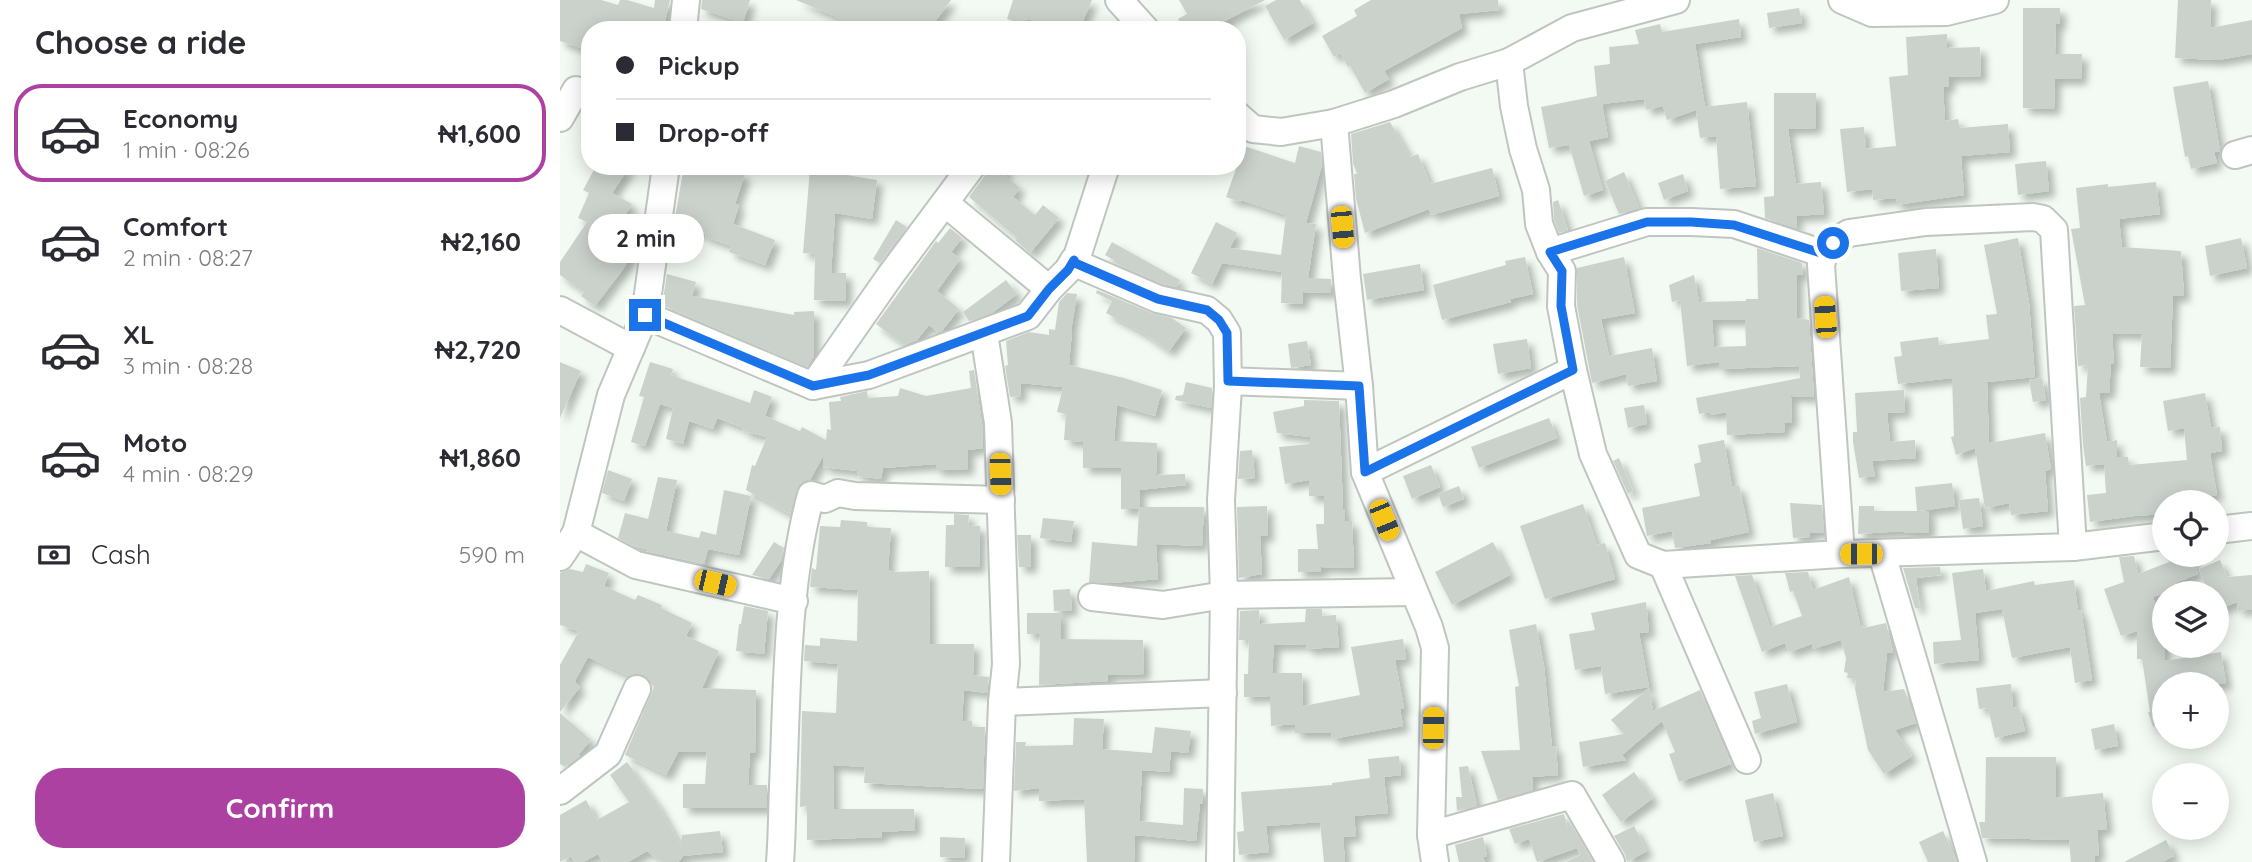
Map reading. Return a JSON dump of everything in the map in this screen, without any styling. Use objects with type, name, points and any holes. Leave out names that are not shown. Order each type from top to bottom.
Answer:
[{"type":"street","points":[[684,21],[686,0]]},
{"type":"street","points":[[1119,0],[1138,21]]},
{"type":"street","points":[[1246,123],[1253,129],[1281,132],[1334,123],[1509,62],[1572,28],[1676,0]]},
{"type":"street","points":[[1842,0],[1872,13],[1946,12],[1994,0]]},
{"type":"street","points":[[1509,62],[1514,106],[1535,190],[1538,224],[1562,271],[1561,306],[1593,454],[1638,555],[1663,565],[1841,554],[2073,547],[2152,538]]},
{"type":"street","points":[[560,118],[576,90]]},
{"type":"street","points":[[1334,123],[1365,472],[1429,627],[1435,648],[1431,835],[1436,862]]},
{"type":"street","points":[[560,557],[576,533],[611,395],[645,315],[665,175]]},
{"type":"street","points":[[813,386],[965,175]]},
{"type":"street","points":[[1075,263],[1103,175]]},
{"type":"street","points":[[945,203],[1049,289]]},
{"type":"street","points":[[1841,554],[1821,265],[1824,254],[1833,243],[1849,233],[1926,222],[2033,217],[2043,219],[2054,230],[2073,547]]},
{"type":"street","points":[[1550,252],[1647,222],[1691,222],[1734,225],[1824,254]]},
{"type":"street","points":[[645,315],[813,386],[869,375],[1028,316],[1074,260],[1075,263],[1158,299],[1207,310],[1219,320],[1227,333],[1228,381],[1220,500],[1224,595],[1220,862]]},
{"type":"street","points":[[560,310],[631,348]]},
{"type":"street","points":[[984,332],[998,423],[1006,664],[996,862]]},
{"type":"street","points":[[1365,472],[1573,370]]},
{"type":"street","points":[[1228,381],[1359,386]]},
{"type":"street","points":[[780,862],[793,601],[805,517],[811,495],[825,499],[838,494],[1000,500]]},
{"type":"street","points":[[2229,529],[2252,526]]},
{"type":"street","points":[[576,533],[636,565],[793,601]]},
{"type":"street","points":[[1882,554],[1973,862]]},
{"type":"street","points":[[1663,565],[1747,760]]},
{"type":"street","points":[[1092,597],[1163,605],[1224,595],[1413,593]]},
{"type":"street","points":[[560,791],[608,754],[637,689]]},
{"type":"street","points":[[1002,702],[1223,692]]},
{"type":"street","points":[[1431,835],[1572,794],[1611,862]]},
{"type":"building","points":[[560,0],[601,0],[618,5],[620,0],[627,0],[654,8],[655,0],[670,0],[665,21],[581,21],[581,48],[560,41]]},
{"type":"building","points":[[702,0],[750,0],[744,21],[701,9]]},
{"type":"building","points":[[796,0],[951,0],[936,21],[843,21]]},
{"type":"building","points":[[1013,0],[1092,0],[1083,21],[1007,19]]},
{"type":"building","points":[[1179,0],[1265,0],[1225,21],[1179,21],[1178,19],[1187,14]]},
{"type":"building","points":[[1276,0],[1300,0],[1313,23],[1284,40],[1265,6]]},
{"type":"building","points":[[1371,0],[1498,0],[1499,10],[1459,14],[1462,28],[1384,71],[1389,79],[1365,93],[1350,66],[1348,67],[1340,53],[1334,57],[1322,36],[1357,16],[1354,10]]},
{"type":"building","points":[[2178,0],[2211,0],[2210,28],[2252,20],[2252,54],[2218,60],[2175,58]]},
{"type":"building","points":[[1799,8],[1802,23],[1769,28],[1767,13]]},
{"type":"building","points":[[2023,8],[2060,8],[2060,24],[2056,24],[2055,54],[2082,54],[2081,79],[2055,79],[2054,109],[2023,108]]},
{"type":"building","points":[[1739,19],[1741,37],[1695,44],[1705,107],[1747,102],[1756,186],[1720,189],[1716,136],[1700,138],[1696,110],[1667,120],[1663,106],[1646,110],[1644,99],[1602,104],[1608,137],[1589,141],[1603,190],[1584,196],[1569,145],[1549,148],[1541,107],[1597,96],[1594,66],[1610,64],[1609,47],[1639,44],[1635,30],[1660,24],[1662,32]]},
{"type":"building","points":[[1947,34],[1947,48],[1980,47],[1981,76],[1949,77],[1949,87],[1943,87],[1945,121],[1958,119],[1960,128],[2008,124],[2010,152],[1961,156],[1964,195],[1896,205],[1896,198],[1873,200],[1872,189],[1847,192],[1840,129],[1864,127],[1866,149],[1896,146],[1889,77],[1908,75],[1906,37]]},
{"type":"building","points":[[2208,81],[2220,151],[2214,152],[2217,163],[2191,169],[2188,156],[2185,157],[2173,87]]},
{"type":"building","points":[[1774,93],[1816,93],[1816,128],[1788,129],[1796,184],[1821,182],[1824,214],[1796,216],[1797,228],[1765,218],[1764,197],[1774,196]]},
{"type":"building","points":[[1390,122],[1410,157],[1418,154],[1430,184],[1492,168],[1499,196],[1431,215],[1429,209],[1365,233],[1356,199],[1354,174],[1357,174],[1353,163],[1351,134]]},
{"type":"building","points":[[1299,146],[1321,152],[1322,165],[1306,223],[1316,224],[1308,278],[1331,279],[1331,293],[1303,292],[1303,304],[1281,303],[1282,272],[1222,263],[1212,284],[1191,273],[1216,222],[1237,233],[1230,248],[1281,255],[1286,215],[1226,197],[1234,175],[1246,175],[1246,147],[1295,163]]},
{"type":"building","points":[[2046,161],[2049,191],[2018,195],[2015,164]]},
{"type":"building","points":[[1624,172],[1639,208],[1619,214],[1605,181]]},
{"type":"building","points":[[1683,174],[1688,191],[1664,200],[1658,183]]},
{"type":"building","points":[[591,175],[624,175],[612,193],[632,204],[625,215],[628,216],[618,240],[635,248],[624,268],[595,306],[581,296],[584,292],[560,275],[560,262],[587,222],[578,218],[589,193],[583,190]]},
{"type":"building","points":[[682,175],[745,175],[735,204],[739,205],[733,224],[775,240],[765,265],[729,252],[732,246],[705,237],[706,234],[673,229]]},
{"type":"building","points":[[810,175],[847,175],[877,180],[872,219],[835,213],[831,273],[846,273],[846,301],[814,300],[815,254],[803,253]]},
{"type":"building","points":[[985,175],[1004,175],[1020,188],[1013,197],[1035,215],[1043,205],[1059,218],[1030,253],[1015,240],[1017,238],[969,197]]},
{"type":"building","points":[[2156,182],[2160,214],[2119,219],[2122,247],[2181,251],[2184,296],[2173,296],[2170,368],[2140,367],[2142,334],[2112,333],[2114,364],[2111,364],[2109,393],[2099,393],[2107,442],[2117,440],[2117,457],[2128,457],[2129,465],[2187,460],[2184,428],[2168,431],[2163,401],[2205,393],[2211,428],[2220,427],[2222,451],[2210,453],[2216,490],[2152,490],[2152,515],[2090,522],[2087,495],[2106,493],[2104,464],[2086,466],[2083,445],[2080,398],[2086,397],[2088,365],[2078,366],[2074,306],[2085,305],[2071,229],[2080,228],[2076,188],[2108,184],[2108,187]]},
{"type":"building","points":[[1558,200],[1568,230],[1559,233],[1554,220],[1553,202]]},
{"type":"building","points":[[896,220],[907,227],[880,263],[873,259]]},
{"type":"building","points":[[950,228],[962,238],[951,252],[960,259],[937,291],[959,309],[941,332],[929,325],[917,340],[904,345],[876,324],[936,241],[938,243]]},
{"type":"building","points":[[2018,238],[2029,303],[2035,377],[1987,382],[1989,443],[2045,433],[2051,469],[2045,471],[2048,511],[2011,515],[2009,503],[1985,508],[1975,448],[1956,455],[1951,437],[1954,436],[1952,378],[1898,384],[1894,357],[1902,356],[1900,342],[1938,337],[1939,345],[1989,339],[1986,315],[1997,314],[1984,245]]},
{"type":"building","points":[[2241,238],[2247,268],[2210,276],[2205,246]]},
{"type":"building","points":[[1112,242],[1180,280],[1177,287],[1163,284],[1113,262],[1114,260],[1105,255]]},
{"type":"building","points":[[1757,248],[1802,263],[1803,275],[1797,275],[1797,318],[1809,320],[1814,397],[1791,396],[1792,422],[1784,423],[1785,432],[1727,435],[1726,412],[1699,414],[1696,398],[1800,378],[1799,366],[1719,369],[1719,362],[1687,366],[1680,300],[1672,302],[1669,285],[1694,275],[1699,302],[1758,299]],"holes":[[[1712,320],[1745,320],[1746,346],[1714,347]]]},
{"type":"building","points":[[1936,249],[1939,288],[1901,291],[1898,253]]},
{"type":"building","points":[[1525,257],[1533,294],[1442,320],[1433,285],[1506,265],[1505,261]]},
{"type":"building","points":[[1624,257],[1635,313],[1601,319],[1609,356],[1652,348],[1657,381],[1628,386],[1626,374],[1592,383],[1577,305],[1577,268]]},
{"type":"building","points":[[1420,264],[1424,290],[1367,300],[1363,274]]},
{"type":"building","points":[[667,274],[696,282],[692,296],[794,315],[794,312],[814,311],[814,356],[807,367],[662,305]]},
{"type":"building","points":[[1006,280],[1017,294],[992,313],[969,321],[963,312]]},
{"type":"building","points":[[1097,290],[1152,313],[1172,318],[1186,328],[1169,351],[1106,313],[1112,301],[1096,293]]},
{"type":"building","points":[[1067,293],[1077,294],[1069,365],[1162,390],[1155,416],[1117,405],[1114,441],[1157,443],[1156,475],[1185,474],[1186,485],[1139,490],[1140,507],[1204,507],[1202,546],[1156,544],[1158,579],[1089,582],[1092,542],[1137,546],[1139,509],[1121,509],[1121,468],[1083,468],[1083,442],[1064,440],[1066,414],[1057,412],[1063,387],[1020,383],[1021,396],[1010,397],[1005,366],[1008,365],[1006,341],[1029,332],[1049,335],[1049,329],[1055,330],[1059,302]]},
{"type":"building","points":[[1527,339],[1531,368],[1498,374],[1493,344]]},
{"type":"building","points":[[1307,341],[1311,365],[1291,368],[1288,344]]},
{"type":"building","points":[[560,362],[581,371],[560,418]]},
{"type":"building","points":[[650,362],[673,369],[671,375],[750,403],[754,390],[772,397],[765,416],[800,431],[802,427],[826,440],[827,429],[831,430],[829,402],[841,401],[840,397],[867,391],[868,398],[898,396],[900,388],[926,396],[971,388],[969,371],[974,370],[983,448],[968,450],[968,469],[936,470],[936,464],[883,468],[881,479],[857,476],[858,471],[823,467],[823,456],[810,480],[799,485],[790,514],[746,490],[752,465],[755,466],[767,437],[743,431],[744,428],[717,418],[713,429],[689,421],[683,444],[666,439],[673,408],[660,404],[645,446],[631,442],[644,397],[639,396]]},
{"type":"building","points":[[2042,378],[2046,400],[2033,402],[2029,380]]},
{"type":"building","points":[[1186,382],[1212,388],[1211,408],[1175,400],[1176,396],[1183,395]]},
{"type":"building","points":[[1904,390],[1905,412],[1887,413],[1890,442],[1915,440],[1916,458],[1872,461],[1875,476],[1859,478],[1853,442],[1853,432],[1857,432],[1855,393]]},
{"type":"building","points":[[1304,400],[1339,401],[1343,509],[1345,521],[1352,521],[1354,568],[1321,567],[1321,572],[1298,572],[1298,549],[1318,549],[1316,524],[1324,524],[1324,496],[1309,496],[1309,480],[1285,484],[1279,447],[1310,444],[1310,437],[1277,433],[1273,412],[1304,406]]},
{"type":"building","points":[[1644,405],[1647,424],[1628,428],[1624,408]]},
{"type":"building","points":[[1549,418],[1557,438],[1479,468],[1471,447]]},
{"type":"building","points":[[1724,440],[1732,487],[1739,485],[1749,532],[1711,540],[1711,543],[1675,548],[1672,531],[1647,536],[1642,508],[1700,496],[1694,464],[1701,462],[1698,445]]},
{"type":"building","points":[[1252,450],[1255,478],[1238,479],[1240,451]]},
{"type":"building","points":[[1619,458],[1633,491],[1628,494],[1613,461]]},
{"type":"building","points":[[1431,465],[1440,487],[1412,499],[1403,476]]},
{"type":"building","points":[[608,470],[632,479],[624,501],[602,493]]},
{"type":"building","points":[[658,477],[677,480],[666,531],[699,538],[701,531],[716,535],[724,490],[751,496],[739,555],[708,549],[704,564],[646,551],[618,538],[625,513],[648,519]]},
{"type":"building","points":[[1952,483],[1955,506],[1919,511],[1929,511],[1929,533],[1904,531],[1858,534],[1859,506],[1874,506],[1874,511],[1917,511],[1915,487]]},
{"type":"building","points":[[1459,486],[1464,499],[1443,507],[1438,494]]},
{"type":"building","points":[[1979,498],[1983,526],[1963,529],[1959,500]]},
{"type":"building","points":[[1790,503],[1822,505],[1824,532],[1809,533],[1810,537],[1793,538]]},
{"type":"building","points":[[1583,504],[1597,545],[1605,543],[1615,579],[1545,599],[1520,526]]},
{"type":"building","points":[[1267,506],[1268,536],[1260,536],[1262,574],[1239,578],[1237,507]]},
{"type":"building","points":[[954,514],[969,515],[968,525],[980,526],[979,567],[945,567],[946,525],[954,525]]},
{"type":"building","points":[[1043,518],[1074,521],[1071,542],[1040,538]]},
{"type":"building","points":[[841,520],[867,522],[867,527],[891,528],[888,570],[929,571],[930,644],[974,644],[973,675],[989,677],[987,693],[964,690],[962,721],[972,721],[972,727],[985,727],[983,789],[864,783],[865,767],[833,765],[834,809],[914,809],[915,830],[882,832],[882,837],[807,840],[807,806],[800,807],[802,711],[836,713],[838,664],[804,661],[805,645],[820,646],[820,638],[857,641],[858,590],[810,587],[812,568],[816,570],[820,526],[840,527]]},
{"type":"building","points":[[1017,535],[1031,535],[1031,567],[1019,567]]},
{"type":"building","points":[[774,542],[784,548],[781,561],[769,579],[752,575]]},
{"type":"building","points":[[1493,542],[1510,575],[1452,605],[1435,572]]},
{"type":"building","points":[[2134,556],[2138,574],[2156,567],[2195,567],[2198,574],[2180,581],[2152,581],[2152,658],[2164,658],[2164,661],[2222,658],[2224,672],[2152,672],[2152,724],[2148,712],[2142,659],[2137,659],[2137,631],[2121,636],[2104,589],[2124,582],[2119,557]]},
{"type":"building","points":[[586,564],[609,573],[604,586],[635,600],[638,595],[662,605],[661,608],[692,623],[686,636],[719,651],[702,688],[756,690],[755,753],[750,753],[748,785],[767,785],[767,808],[683,808],[683,784],[705,784],[707,752],[678,752],[666,775],[625,755],[654,687],[644,675],[636,673],[629,676],[588,657],[575,682],[580,687],[560,712],[560,665],[579,631],[560,625],[560,573],[570,569],[583,572]]},
{"type":"building","points":[[1940,567],[1941,575],[1916,578],[1920,608],[1915,608],[1903,568]]},
{"type":"building","points":[[2223,567],[2227,577],[2252,575],[2252,609],[2238,611],[2237,602],[2229,605],[2229,581],[2204,581],[2199,569]]},
{"type":"building","points":[[1983,569],[1986,591],[2034,581],[2035,585],[2074,580],[2092,680],[2075,683],[2070,647],[2012,658],[2002,609],[1975,613],[1979,660],[1934,664],[1933,642],[1961,640],[1952,573]]},
{"type":"building","points":[[1808,572],[1813,590],[1849,577],[1860,625],[1863,628],[1886,623],[1893,652],[1887,653],[1883,692],[1904,689],[1916,723],[1895,730],[1912,756],[1884,774],[1868,750],[1855,689],[1856,679],[1847,678],[1848,673],[1844,672],[1846,658],[1841,640],[1813,649],[1812,644],[1789,652],[1785,643],[1762,652],[1735,576],[1752,575],[1770,627],[1802,616],[1793,591],[1790,592],[1785,573]]},
{"type":"building","points":[[1070,589],[1072,610],[1054,611],[1053,590]]},
{"type":"building","points":[[1646,602],[1649,632],[1639,633],[1649,687],[1605,694],[1601,666],[1575,670],[1569,634],[1595,630],[1591,613]]},
{"type":"building","points":[[744,606],[768,611],[764,654],[736,651]]},
{"type":"building","points":[[1306,609],[1322,609],[1322,616],[1336,615],[1339,647],[1307,649],[1306,644],[1274,645],[1272,673],[1302,673],[1303,706],[1360,695],[1351,647],[1403,639],[1406,659],[1395,660],[1404,708],[1400,709],[1403,726],[1332,739],[1331,733],[1295,733],[1295,724],[1271,726],[1270,696],[1244,697],[1249,640],[1239,640],[1240,611],[1259,610],[1260,624],[1305,622]]},
{"type":"building","points":[[1027,613],[1061,613],[1061,639],[1143,640],[1144,674],[1108,675],[1108,681],[1039,685],[1040,634],[1027,634]]},
{"type":"building","points":[[1536,624],[1544,666],[1552,747],[1556,746],[1558,775],[1532,777],[1533,790],[1498,800],[1481,751],[1520,750],[1515,687],[1519,686],[1509,630]]},
{"type":"building","points":[[1787,684],[1797,722],[1755,734],[1752,721],[1761,718],[1754,692]]},
{"type":"building","points":[[2011,684],[2013,708],[2019,707],[2025,731],[1995,738],[1988,708],[1979,709],[1976,688]]},
{"type":"building","points":[[1649,688],[1653,711],[1700,690],[1731,764],[1679,782],[1669,754],[1675,752],[1662,721],[1622,755],[1626,760],[1583,767],[1579,742],[1624,734],[1611,720]]},
{"type":"building","points":[[560,713],[591,740],[578,755],[580,756],[565,767],[560,764]]},
{"type":"building","points":[[1074,718],[1104,719],[1102,749],[1152,753],[1155,727],[1191,731],[1188,753],[1171,751],[1169,772],[1142,770],[1139,821],[1183,825],[1184,788],[1203,789],[1196,841],[1135,835],[1134,862],[1087,862],[1084,799],[1039,801],[1039,788],[1014,791],[1016,742],[1026,742],[1025,746],[1073,745]]},
{"type":"building","points":[[2114,724],[2118,746],[2095,750],[2091,729]]},
{"type":"building","points":[[1399,756],[1401,775],[1384,777],[1388,813],[1354,816],[1356,836],[1343,837],[1345,862],[1324,862],[1320,822],[1266,826],[1269,852],[1239,855],[1237,832],[1244,831],[1241,792],[1332,785],[1370,778],[1368,759]]},
{"type":"building","points":[[1986,757],[2056,757],[2056,798],[2103,793],[2107,829],[2097,830],[2099,855],[2094,856],[2095,862],[2071,862],[2069,840],[1982,838],[1979,822],[1985,822]]},
{"type":"building","points":[[627,762],[658,805],[682,847],[682,835],[720,831],[723,852],[683,856],[678,862],[661,862],[647,851],[628,862],[603,862],[598,854],[583,862],[574,862],[571,856],[560,862],[560,815],[586,800],[597,820],[629,802],[610,775]]},
{"type":"building","points":[[1468,766],[1477,806],[1457,811],[1456,797],[1462,797],[1459,767]]},
{"type":"building","points":[[1634,772],[1653,798],[1621,822],[1602,795]]},
{"type":"building","points":[[1773,793],[1783,836],[1754,842],[1745,800]]},
{"type":"building","points":[[1564,814],[1568,828],[1571,824],[1593,862],[1566,862],[1580,855],[1577,848],[1537,862],[1529,839],[1515,844],[1509,829]]},
{"type":"building","points":[[1634,826],[1647,851],[1627,862],[1614,836]]},
{"type":"building","points":[[1943,831],[1957,862],[1928,862],[1919,842]]},
{"type":"building","points":[[940,837],[965,838],[964,858],[940,857]]},
{"type":"building","points":[[1483,837],[1487,856],[1483,857],[1485,862],[1459,862],[1455,845]]},
{"type":"building","points":[[2166,840],[2174,856],[2162,862],[2124,862]]},
{"type":"route","points":[[645,315],[813,386],[869,375],[1028,316],[1074,260],[1075,263],[1158,299],[1207,310],[1219,320],[1227,333],[1228,381],[1359,386],[1365,472],[1573,370],[1561,306],[1562,271],[1550,252],[1647,222],[1734,225],[1824,254],[1833,243]]}]
